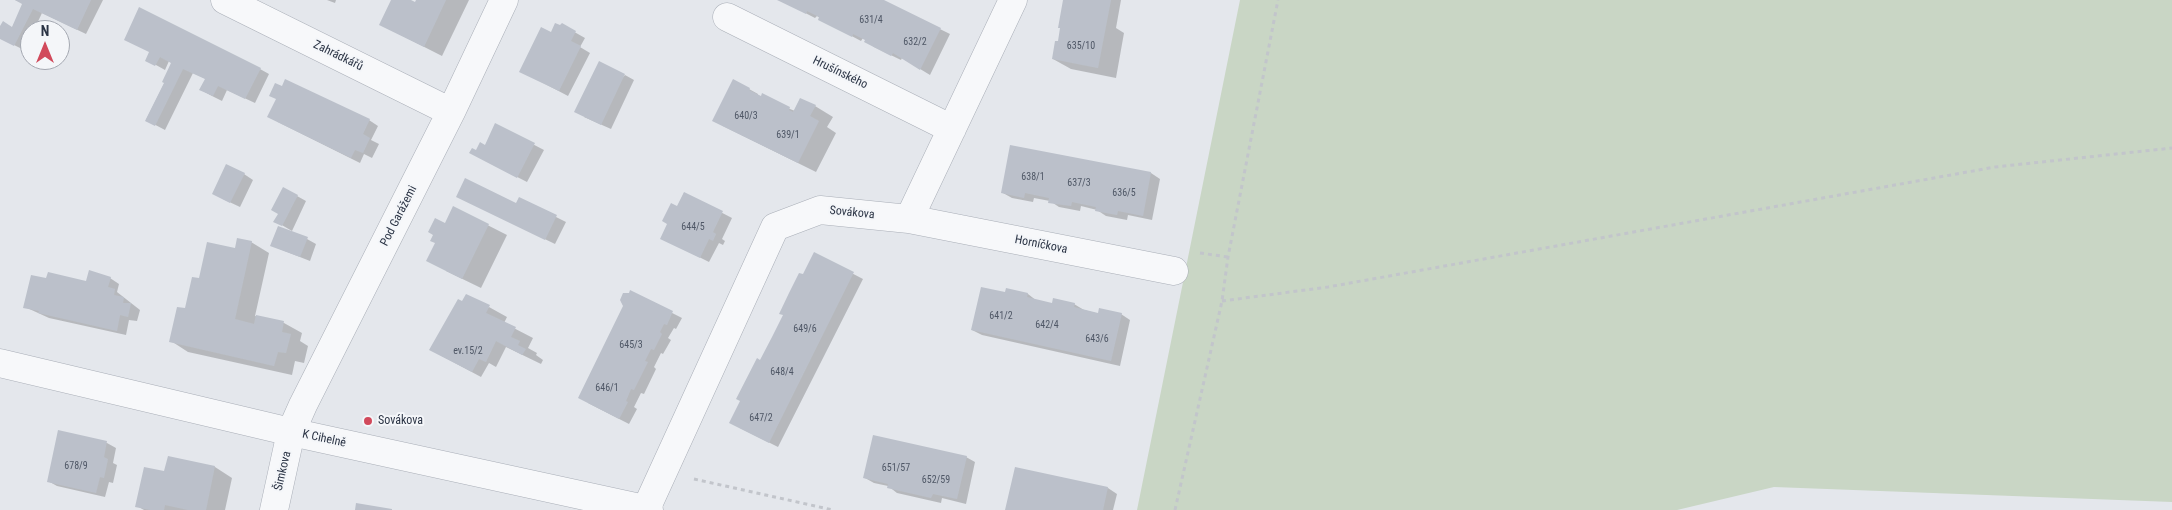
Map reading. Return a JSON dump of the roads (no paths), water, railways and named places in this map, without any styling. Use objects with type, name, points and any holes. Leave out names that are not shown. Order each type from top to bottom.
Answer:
[{"type":"street","name":"Zahrádkářů","points":[[225,0],[451,112]]},
{"type":"street","name":"Pod Garážemi","points":[[292,432],[451,112],[504,0]]},
{"type":"street","points":[[909,219],[1013,0]]},
{"type":"street","name":"Hrušínského","points":[[728,17],[952,128]]},
{"type":"street","name":"Sovákova","points":[[648,510],[776,228],[820,210],[909,219]]},
{"type":"street","name":"Horníčkova","points":[[909,219],[1174,271]]},
{"type":"street","name":"K Cihelně","points":[[0,363],[292,432],[648,510]]},
{"type":"street","name":"Šimkova","points":[[274,510],[292,432]]},
{"type":"place","name":"Sovákova","points":[[368,421]]}]
